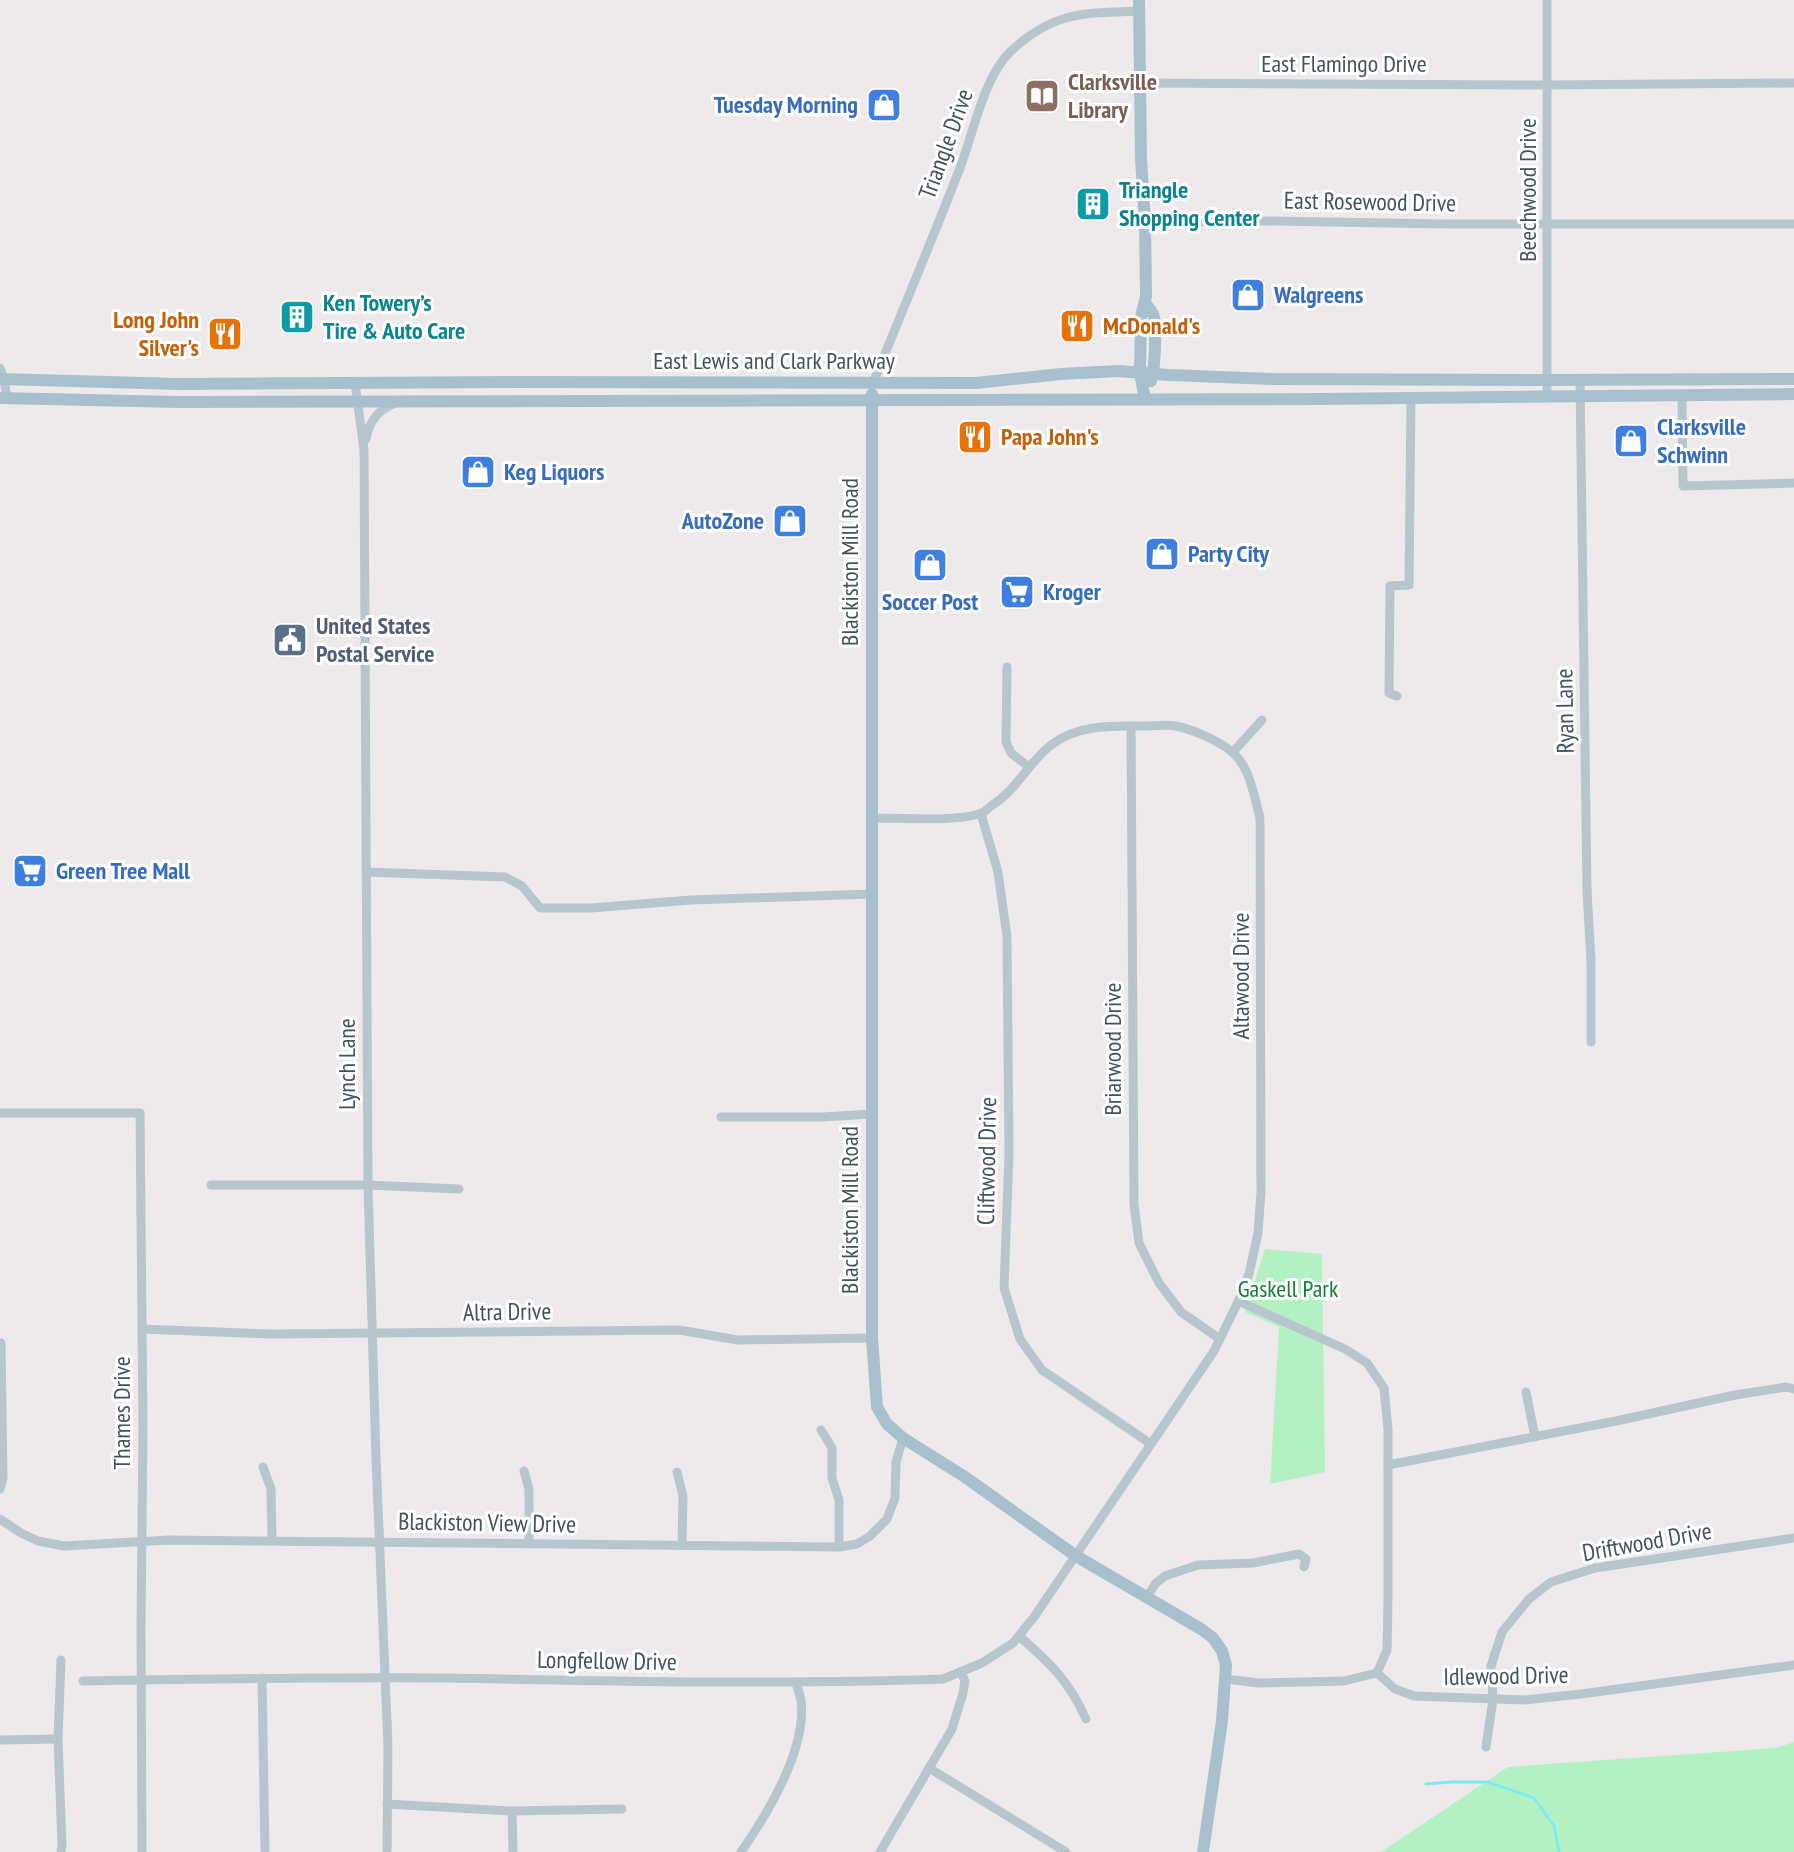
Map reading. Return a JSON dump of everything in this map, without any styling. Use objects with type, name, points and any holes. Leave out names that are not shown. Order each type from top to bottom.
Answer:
[{"type":"main road","points":[[1139,5],[1145,223],[1145,303],[1141,317],[1140,373],[1145,399]]},
{"type":"main road","points":[[1145,303],[1155,316],[1154,374],[1145,399]]},
{"type":"main road","name":"East Lewis and Clark Parkway","points":[[1,376],[178,384],[976,383],[1118,371],[1274,379],[1794,379]]},
{"type":"main road","name":"Blackiston Mill Road","points":[[873,383],[872,1338],[878,1409],[887,1424],[903,1438],[965,1477],[1076,1556],[1213,1638],[1226,1661],[1226,1679],[1203,1852]]},
{"type":"main road","name":"East Lewis and Clark Parkway","points":[[4,398],[178,402],[1794,394]]},
{"type":"street","name":"Beechwood Drive","points":[[1547,0],[1547,397]]},
{"type":"street","name":"Triangle Drive","points":[[873,383],[961,166],[990,82],[1007,54],[1028,36],[1057,20],[1139,5]]},
{"type":"street","name":"East Flamingo Drive","points":[[1140,83],[1794,83]]},
{"type":"street","name":"East Rosewood Drive","points":[[1145,223],[1794,224]]},
{"type":"street","points":[[1,376],[4,398]]},
{"type":"street","name":"Ryan Lane","points":[[1580,380],[1591,1042]]},
{"type":"street","name":"Lynch Lane","points":[[355,383],[364,450],[368,1185],[388,1747],[387,1852]]},
{"type":"street","points":[[1682,395],[1683,486],[1794,483]]},
{"type":"street","points":[[1397,696],[1389,693],[1390,586],[1409,585],[1411,398]]},
{"type":"street","name":"Lynch Lane","points":[[364,450],[368,426],[373,418],[389,405],[403,401]]},
{"type":"street","points":[[1007,667],[1006,742],[1011,753],[1029,767]]},
{"type":"street","points":[[871,818],[959,818],[981,814],[1008,795],[1052,744],[1085,729],[1102,726],[1176,726],[1207,737],[1233,752],[1262,720]]},
{"type":"street","name":"Briarwood Drive","points":[[1131,726],[1134,1204],[1139,1243],[1159,1283],[1181,1312],[1220,1339]]},
{"type":"street","name":"Altawood Drive","points":[[1076,1556],[1220,1339],[1249,1274],[1258,1233],[1261,1192],[1260,818],[1248,776],[1233,752]]},
{"type":"street","name":"Cliftwood Drive","points":[[981,814],[998,872],[1007,937],[1009,1154],[1004,1288],[1020,1339],[1042,1370],[1151,1444]]},
{"type":"street","points":[[366,872],[505,877],[522,886],[540,908],[871,894]]},
{"type":"street","name":"Thames Drive","points":[[0,1113],[140,1113],[142,1852]]},
{"type":"street","points":[[721,1117],[872,1114]]},
{"type":"street","points":[[211,1185],[368,1185],[459,1189]]},
{"type":"street","points":[[1226,1679],[1259,1683],[1344,1681],[1377,1673],[1387,1650],[1388,1429],[1384,1388],[1367,1363],[1326,1339],[1238,1301]]},
{"type":"street","name":"Altra Drive","points":[[142,1329],[271,1334],[679,1330],[738,1340],[872,1338]]},
{"type":"street","points":[[0,1489],[3,1478],[1,1343]]},
{"type":"street","points":[[1388,1465],[1735,1395],[1786,1387],[1794,1389]]},
{"type":"street","points":[[1526,1392],[1535,1437]]},
{"type":"street","points":[[821,1430],[832,1448],[832,1478],[839,1500],[839,1547]]},
{"type":"street","name":"Blackiston View Drive","points":[[0,1519],[38,1541],[64,1546],[142,1541],[272,1541],[839,1547],[857,1544],[887,1519],[895,1498],[896,1462],[903,1438]]},
{"type":"street","points":[[263,1467],[271,1489],[272,1541]]},
{"type":"street","points":[[524,1471],[529,1489],[529,1543]]},
{"type":"street","points":[[677,1472],[683,1496],[682,1545]]},
{"type":"street","name":"Driftwood Drive","points":[[1486,1747],[1493,1699],[1491,1666],[1502,1632],[1529,1599],[1551,1582],[1595,1568],[1794,1538]]},
{"type":"street","points":[[1147,1597],[1165,1576],[1198,1565],[1253,1563],[1299,1554],[1306,1559],[1304,1567]]},
{"type":"street","name":"Longfellow Drive","points":[[83,1681],[385,1678],[681,1683],[943,1679],[982,1663],[1013,1643],[1076,1556]]},
{"type":"street","points":[[1019,1636],[1050,1662],[1075,1693],[1086,1719]]},
{"type":"street","points":[[61,1660],[58,1739],[61,1852]]},
{"type":"street","name":"Idlewood Drive","points":[[1377,1673],[1395,1689],[1414,1696],[1524,1700],[1794,1665]]},
{"type":"street","points":[[880,1852],[952,1729],[965,1681],[961,1672]]},
{"type":"street","points":[[262,1678],[265,1852]]},
{"type":"street","points":[[741,1852],[766,1817],[786,1777],[799,1733],[801,1701],[796,1682]]},
{"type":"street","points":[[0,1740],[58,1739]]},
{"type":"street","points":[[929,1768],[1052,1848],[1066,1852]]},
{"type":"street","points":[[387,1804],[512,1811],[622,1809]]},
{"type":"street","points":[[512,1811],[513,1852]]},
{"type":"green space","name":"Gaskell Park","points":[[1265,1249],[1322,1254],[1325,1472],[1270,1484],[1279,1327],[1245,1312]]},
{"type":"green space","points":[[1794,1742],[1794,1852],[1381,1852],[1508,1767],[1776,1748]]},
{"type":"waterway","points":[[1426,1784],[1488,1782],[1534,1798],[1554,1826],[1559,1852]]},
{"type":"place","name":"Clarksville Library","points":[[1042,96]]},
{"type":"place","name":"Tuesday Morning","points":[[884,105]]},
{"type":"place","name":"Triangle Shopping Center","points":[[1093,204]]},
{"type":"place","name":"Walgreens","points":[[1248,295]]},
{"type":"place","name":"Ken Towery’s Tire & Auto Care","points":[[297,317]]},
{"type":"place","name":"McDonald's","points":[[1077,326]]},
{"type":"place","name":"Long John Silver's","points":[[225,334]]},
{"type":"place","name":"Papa John's","points":[[975,437]]},
{"type":"place","name":"Clarksville Schwinn","points":[[1631,441]]},
{"type":"place","name":"Keg Liquors","points":[[478,472]]},
{"type":"place","name":"AutoZone","points":[[790,521]]},
{"type":"place","name":"Party City","points":[[1162,554]]},
{"type":"place","name":"Soccer Post","points":[[930,565]]},
{"type":"place","name":"Kroger","points":[[1017,592]]},
{"type":"place","name":"United States Postal Service","points":[[290,640]]},
{"type":"place","name":"Green Tree Mall","points":[[30,871]]}]
